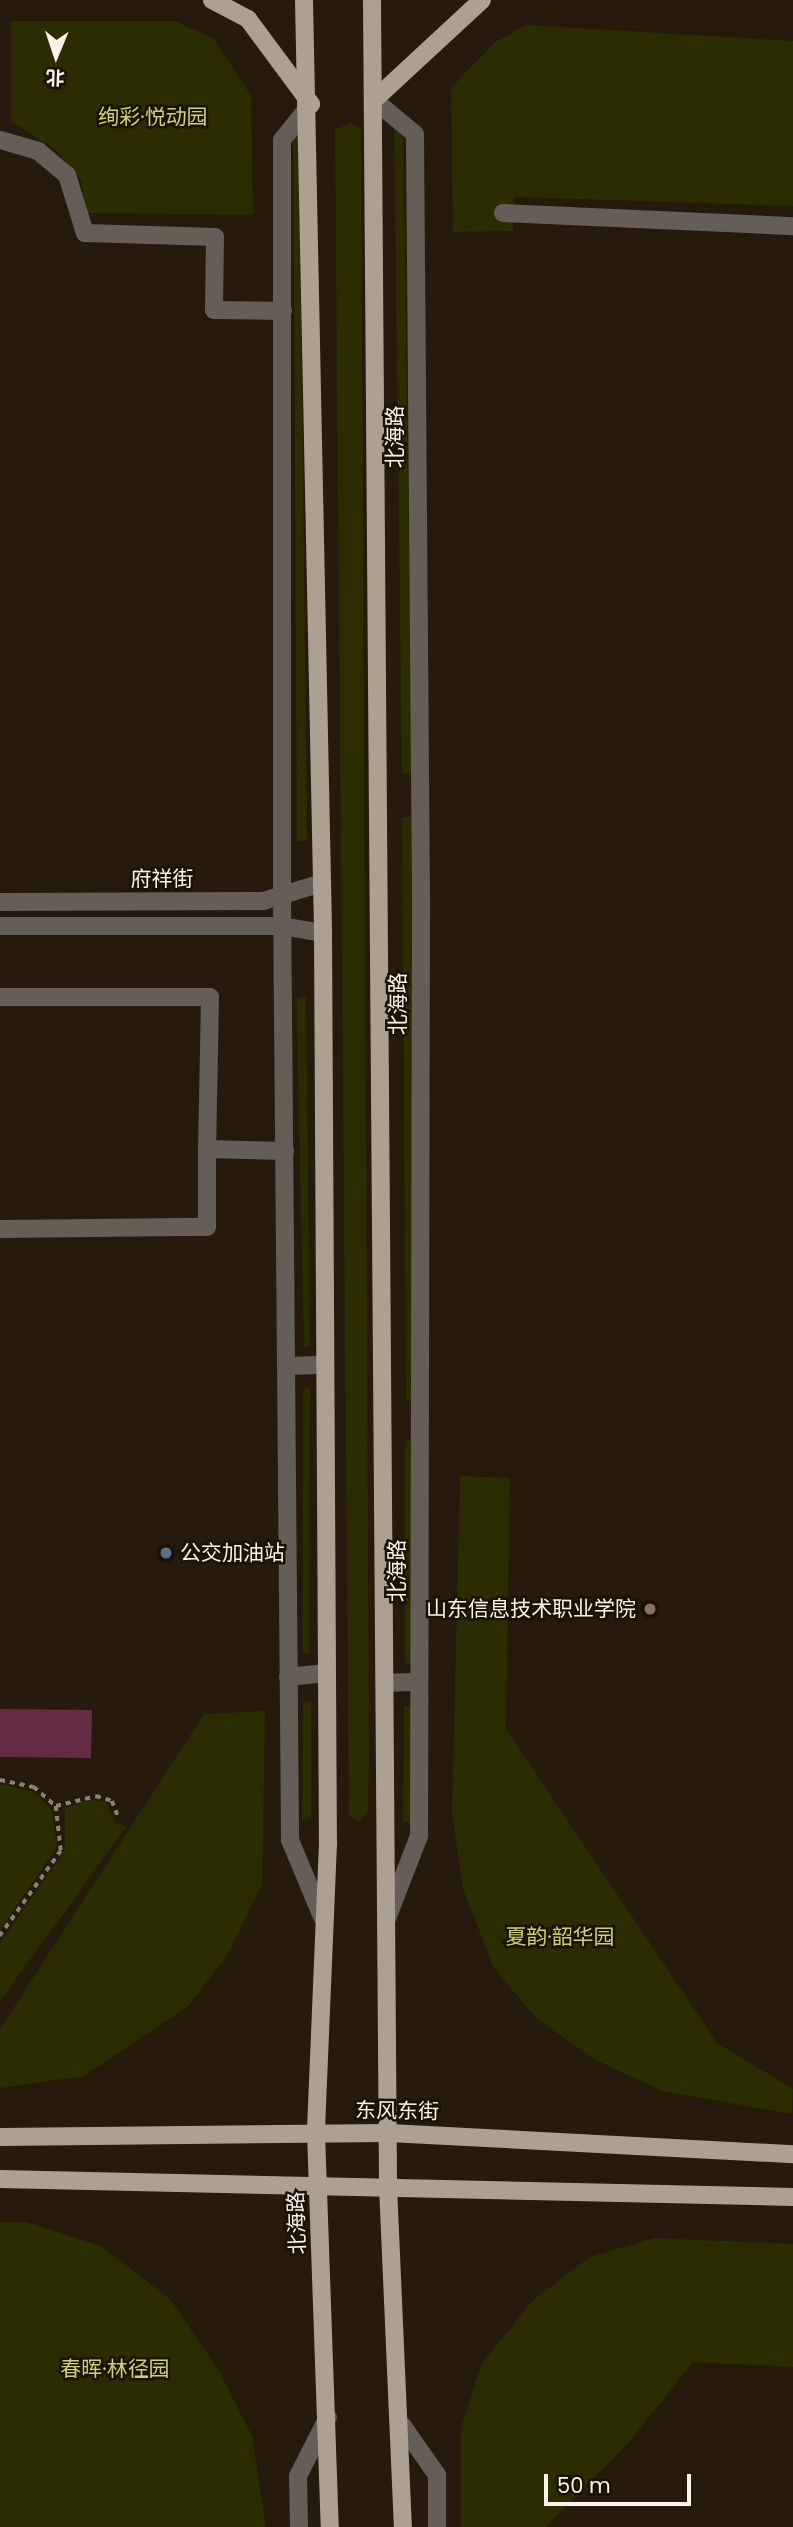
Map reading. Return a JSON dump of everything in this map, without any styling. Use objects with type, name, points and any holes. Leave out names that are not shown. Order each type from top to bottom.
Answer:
[{"type":"main road","points":[[212,0],[248,19],[311,104]]},
{"type":"main road","name":"北海路","points":[[304,0],[311,104],[323,933],[326,1673],[316,2133],[330,2527]]},
{"type":"main road","name":"北海路","points":[[372,0],[388,2186],[402,2425],[403,2527]]},
{"type":"main road","points":[[374,100],[482,0]]},
{"type":"main road","name":"东风东街","points":[[0,2137],[389,2133],[793,2154]]},
{"type":"main road","points":[[0,2179],[793,2197]]},
{"type":"street","name":"北海路","points":[[374,100],[415,134],[419,1836],[386,1921]]},
{"type":"street","name":"北海路","points":[[311,104],[282,140],[282,926],[288,1366],[290,1840],[321,1917]]},
{"type":"street","points":[[0,140],[38,151],[67,175],[85,233],[215,237],[214,310],[282,311]]},
{"type":"street","points":[[503,213],[793,226]]},
{"type":"street","name":"府祥街","points":[[0,902],[282,897],[322,883]]},
{"type":"street","points":[[0,926],[282,926],[323,933]]},
{"type":"street","points":[[0,997],[210,998],[208,1227],[0,1229]]},
{"type":"street","points":[[207,1149],[285,1152]]},
{"type":"street","points":[[288,1366],[325,1365]]},
{"type":"street","points":[[288,1678],[326,1673]]},
{"type":"street","points":[[385,1684],[419,1682]]},
{"type":"street","points":[[299,2527],[298,2476],[328,2417]]},
{"type":"street","points":[[402,2425],[436,2475],[437,2527]]},
{"type":"path","points":[[0,1780],[34,1787],[56,1806],[61,1851],[0,1936]]},
{"type":"path","points":[[56,1806],[96,1796],[112,1801],[119,1819]]},
{"type":"green space","name":"绚彩·悦动园","points":[[11,21],[175,21],[214,39],[251,96],[253,215],[87,213],[81,180],[55,149],[11,121]]},
{"type":"green space","points":[[526,25],[793,41],[793,206],[514,197],[513,231],[453,232],[451,88],[494,43]]},
{"type":"green space","points":[[299,119],[307,840],[297,842],[293,120]]},
{"type":"green space","points":[[350,123],[361,128],[369,1759],[368,1812],[359,1822],[349,1815],[335,130]]},
{"type":"green space","points":[[394,123],[403,123],[412,773],[402,774]]},
{"type":"green space","points":[[402,817],[411,817],[414,1401],[406,1401]]},
{"type":"green space","points":[[306,997],[310,1346],[304,1346],[297,998]]},
{"type":"green space","points":[[310,1387],[309,1653],[303,1653],[303,1389]]},
{"type":"green space","points":[[414,1439],[414,1664],[405,1663],[405,1441]]},
{"type":"green space","name":"夏韵·韶华园","points":[[460,1476],[510,1478],[506,1729],[717,2043],[793,2089],[792,2114],[662,2091],[594,2059],[536,2018],[494,1968],[463,1889],[452,1813]]},
{"type":"green space","points":[[311,1701],[311,1819],[302,1820],[303,1702]]},
{"type":"green space","points":[[404,1706],[413,1706],[413,1823],[403,1822]]},
{"type":"green space","points":[[265,1711],[262,1885],[226,1958],[187,2007],[84,2076],[0,2088],[0,2029],[204,1714]]},
{"type":"green space","points":[[0,1784],[35,1792],[52,1811],[57,1847],[0,1930]]},
{"type":"green space","points":[[90,1799],[106,1802],[115,1822],[127,1826],[0,2001],[0,1943],[65,1850],[65,1808]]},
{"type":"green space","name":"春晖·林径园","points":[[0,2222],[26,2222],[101,2246],[170,2299],[219,2371],[252,2436],[266,2527],[0,2527]]},
{"type":"green space","points":[[654,2238],[793,2244],[793,2367],[693,2362],[629,2442],[546,2527],[461,2527],[461,2428],[481,2365],[532,2301],[590,2257]]},
{"type":"building","points":[[0,1709],[92,1710],[91,1758],[0,1757]]},
{"type":"place","name":"公交加油站","points":[[166,1553]]},
{"type":"place","name":"山东信息技术职业学院","points":[[650,1609]]}]
